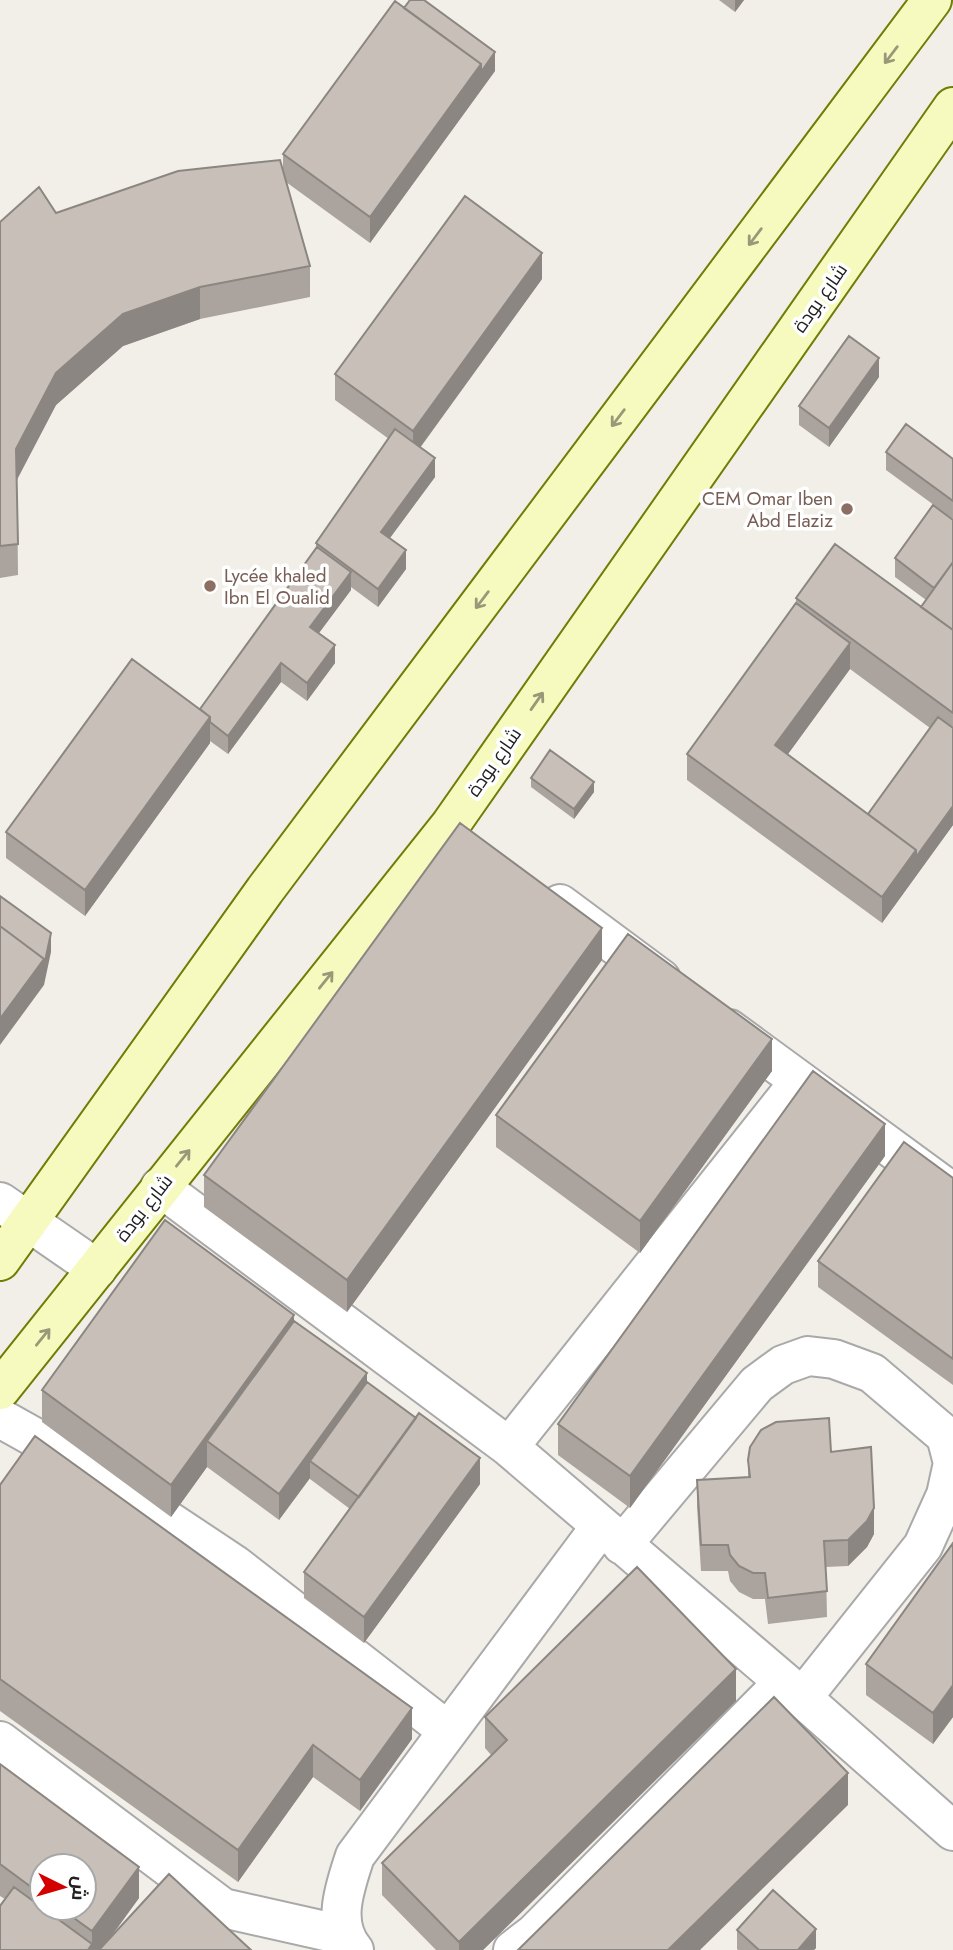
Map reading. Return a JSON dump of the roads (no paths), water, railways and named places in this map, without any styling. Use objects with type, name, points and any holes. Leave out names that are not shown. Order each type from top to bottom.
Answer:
[{"type":"street","points":[[0,1261],[14,1212],[273,878],[932,0]]},
{"type":"street","name":"شارع بودة","points":[[0,1390],[160,1187],[462,833],[953,107]]},
{"type":"street","points":[[529,882],[953,1193]]},
{"type":"street","points":[[509,1447],[800,1081]]},
{"type":"street","points":[[160,1187],[509,1447],[953,1831]]},
{"type":"street","points":[[14,1212],[97,1269]]},
{"type":"street","points":[[349,1942],[341,1916],[345,1886],[355,1856],[448,1731],[612,1535],[757,1384],[783,1365],[808,1356],[834,1359],[872,1373],[946,1436],[953,1463],[946,1495],[923,1546],[793,1690],[535,1933],[513,1950]]},
{"type":"street","points":[[0,1418],[86,1466],[235,1564],[448,1731]]},
{"type":"street","points":[[0,1741],[223,1908],[349,1942]]},
{"type":"place","name":"CEM Omar Iben Abd Elaziz","points":[[847,509]]},
{"type":"place","name":"Lycée khaled Ibn El Oualid","points":[[210,586]]}]
